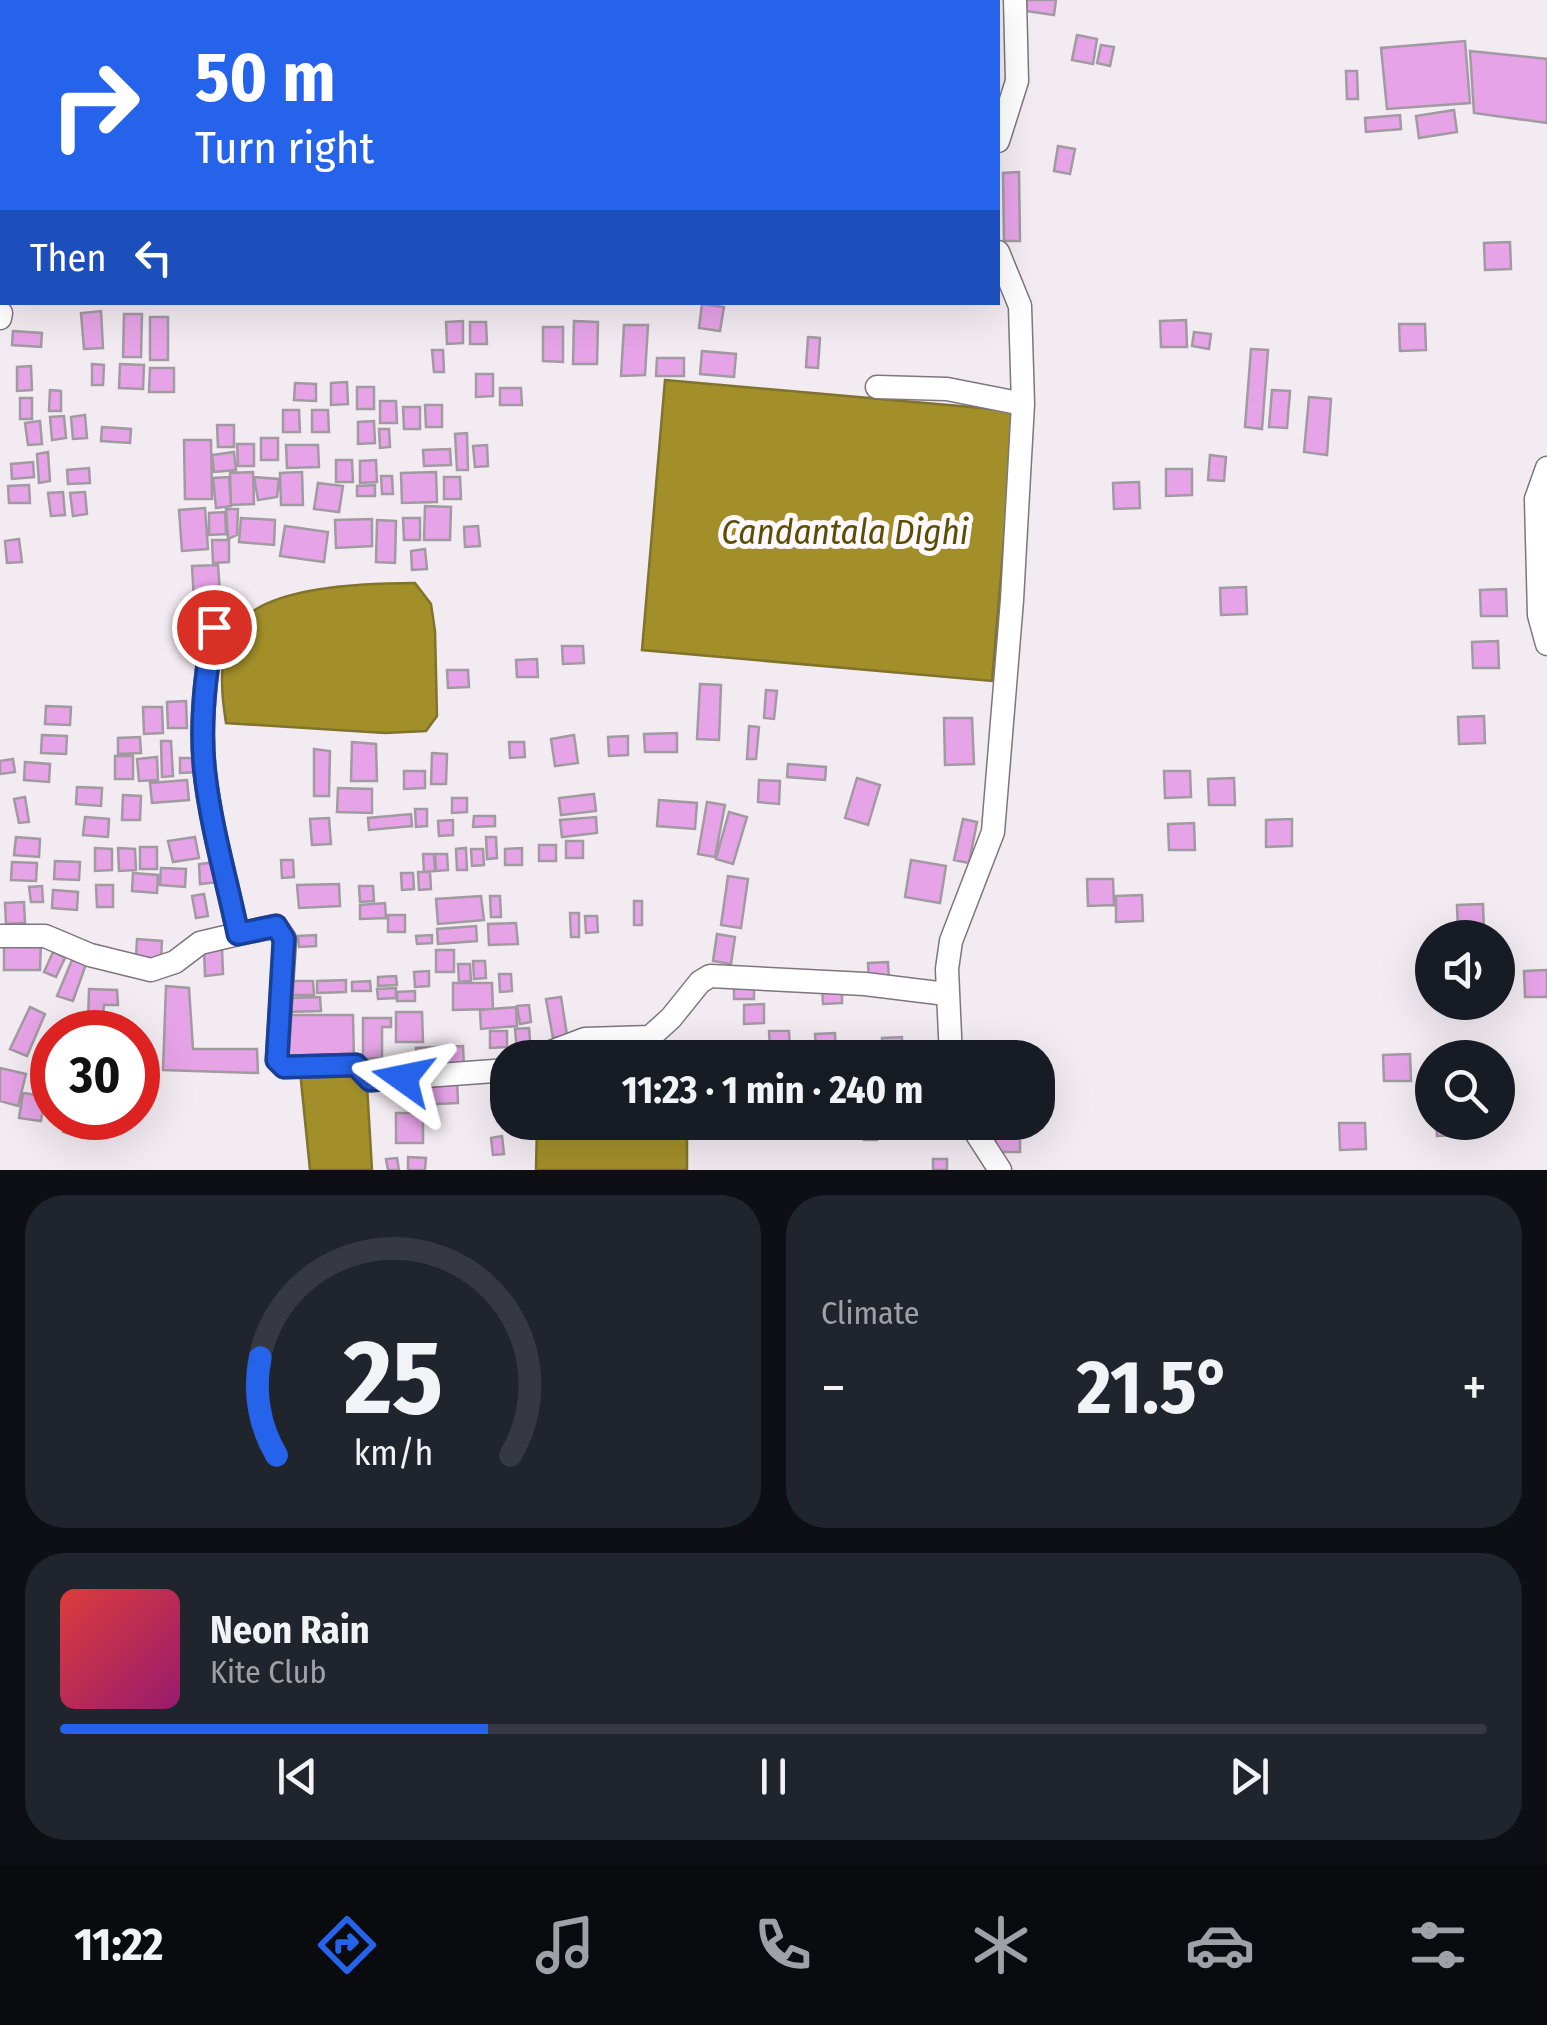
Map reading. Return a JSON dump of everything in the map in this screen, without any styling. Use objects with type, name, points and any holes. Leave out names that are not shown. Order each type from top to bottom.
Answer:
[{"type":"street","points":[[1000,135],[1017,81],[1016,0]]},
{"type":"street","points":[[950,1040],[946,994],[951,940],[993,832],[1012,600],[1024,404],[1020,306],[1000,257]]},
{"type":"street","points":[[877,387],[947,389],[1024,404]]},
{"type":"street","points":[[1547,468],[1536,499],[1539,615],[1547,644]]},
{"type":"street","points":[[214,627],[203,714],[205,774],[238,934]]},
{"type":"street","points":[[0,936],[45,936],[105,960],[151,970],[175,962],[200,943],[276,926],[284,939],[277,1060],[284,1067],[356,1065],[370,1080],[490,1071]]},
{"type":"street","points":[[582,1040],[650,1037],[710,976],[865,984],[946,994]]},
{"type":"street","points":[[981,1140],[1000,1170]]},
{"type":"water","name":"Candantala Dighi","points":[[665,380],[1015,411],[992,681],[642,650]]},
{"type":"water","points":[[415,583],[431,604],[435,631],[437,716],[426,731],[385,733],[226,723],[222,686],[227,648],[238,625],[252,612],[295,594],[320,589]]},
{"type":"water","points":[[300,1071],[354,1071],[367,1085],[372,1170],[310,1170]]},
{"type":"water","points":[[537,1140],[687,1140],[687,1170],[536,1170]]},
{"type":"building","points":[[1027,0],[1056,0],[1054,15],[1026,11]]},
{"type":"building","points":[[1077,35],[1097,39],[1093,64],[1072,60]]},
{"type":"building","points":[[1465,41],[1470,103],[1387,109],[1381,48]]},
{"type":"building","points":[[1101,45],[1114,47],[1110,66],[1097,63]]},
{"type":"building","points":[[1470,51],[1547,59],[1547,123],[1474,113]]},
{"type":"building","points":[[1346,71],[1357,71],[1358,99],[1347,99]]},
{"type":"building","points":[[1454,110],[1457,132],[1419,138],[1416,116]]},
{"type":"building","points":[[1400,115],[1401,129],[1366,132],[1365,118]]},
{"type":"building","points":[[1058,146],[1075,149],[1070,174],[1054,171]]},
{"type":"building","points":[[1019,172],[1020,241],[1004,241],[1003,173]]},
{"type":"building","points":[[1510,242],[1511,269],[1485,270],[1484,243]]},
{"type":"building","points":[[702,305],[724,307],[720,331],[699,328]]},
{"type":"building","points":[[101,311],[103,348],[84,349],[81,313]]},
{"type":"building","points":[[124,314],[142,314],[141,357],[123,357]]},
{"type":"building","points":[[150,317],[168,317],[168,360],[150,360]]},
{"type":"building","points":[[1186,320],[1187,347],[1161,347],[1160,321]]},
{"type":"building","points":[[463,321],[463,343],[447,344],[446,322]]},
{"type":"building","points":[[574,321],[598,322],[597,364],[573,364]]},
{"type":"building","points":[[470,322],[486,322],[487,344],[470,344]]},
{"type":"building","points":[[1399,324],[1425,324],[1426,350],[1400,351]]},
{"type":"building","points":[[624,325],[648,325],[645,375],[621,376]]},
{"type":"building","points":[[543,327],[563,327],[563,362],[543,361]]},
{"type":"building","points":[[13,331],[42,333],[41,347],[12,345]]},
{"type":"building","points":[[1194,332],[1211,334],[1209,349],[1192,346]]},
{"type":"building","points":[[808,337],[820,338],[818,368],[806,367]]},
{"type":"building","points":[[1251,349],[1268,350],[1262,429],[1245,427]]},
{"type":"building","points":[[432,350],[443,350],[444,372],[434,372]]},
{"type":"building","points":[[702,351],[736,354],[734,377],[700,374]]},
{"type":"building","points":[[657,358],[684,358],[684,376],[656,376]]},
{"type":"building","points":[[92,364],[104,365],[103,385],[92,385]]},
{"type":"building","points":[[120,364],[144,365],[143,389],[119,388]]},
{"type":"building","points":[[31,366],[32,390],[17,391],[17,367]]},
{"type":"building","points":[[150,368],[174,368],[174,392],[149,392]]},
{"type":"building","points":[[476,374],[493,374],[493,396],[476,397]]},
{"type":"building","points":[[347,382],[348,404],[331,405],[331,383]]},
{"type":"building","points":[[295,383],[316,384],[316,401],[294,400]]},
{"type":"building","points":[[357,387],[374,387],[374,409],[357,409]]},
{"type":"building","points":[[500,388],[521,388],[522,405],[500,405]]},
{"type":"building","points":[[50,390],[61,391],[61,411],[49,411]]},
{"type":"building","points":[[1272,390],[1290,391],[1287,428],[1269,427]]},
{"type":"building","points":[[1309,397],[1331,399],[1327,455],[1304,452]]},
{"type":"building","points":[[20,398],[32,398],[32,419],[20,419]]},
{"type":"building","points":[[380,401],[396,401],[397,423],[380,423]]},
{"type":"building","points":[[425,405],[442,405],[442,427],[426,427]]},
{"type":"building","points":[[403,407],[420,407],[420,429],[404,429]]},
{"type":"building","points":[[283,410],[299,410],[300,432],[283,432]]},
{"type":"building","points":[[312,410],[328,410],[329,432],[312,432]]},
{"type":"building","points":[[85,415],[87,438],[73,439],[71,417]]},
{"type":"building","points":[[64,416],[66,438],[52,440],[50,417]]},
{"type":"building","points":[[40,421],[42,444],[28,445],[25,423]]},
{"type":"building","points":[[374,421],[375,443],[358,444],[358,422]]},
{"type":"building","points":[[217,425],[234,425],[234,447],[218,447]]},
{"type":"building","points":[[102,427],[131,429],[130,443],[101,441]]},
{"type":"building","points":[[379,429],[389,429],[390,447],[380,448]]},
{"type":"building","points":[[467,433],[468,470],[457,470],[455,434]]},
{"type":"building","points":[[261,438],[278,438],[278,460],[261,460]]},
{"type":"building","points":[[184,440],[211,440],[212,499],[185,499]]},
{"type":"building","points":[[237,444],[254,444],[254,466],[238,466]]},
{"type":"building","points":[[286,445],[318,445],[319,467],[287,468]]},
{"type":"building","points":[[487,445],[488,466],[475,467],[473,446]]},
{"type":"building","points":[[450,449],[451,465],[424,466],[423,450]]},
{"type":"building","points":[[48,452],[50,481],[39,483],[37,454]]},
{"type":"building","points":[[234,452],[236,470],[214,472],[212,455]]},
{"type":"building","points":[[1210,455],[1226,457],[1224,481],[1208,480]]},
{"type":"building","points":[[336,460],[352,460],[353,482],[336,482]]},
{"type":"building","points":[[376,460],[377,482],[360,483],[360,461]]},
{"type":"building","points":[[33,462],[34,477],[12,479],[11,464]]},
{"type":"building","points":[[89,468],[90,483],[68,484],[67,470]]},
{"type":"building","points":[[1166,469],[1192,469],[1192,495],[1166,496]]},
{"type":"building","points":[[253,472],[254,504],[231,505],[230,473]]},
{"type":"building","points":[[302,472],[303,505],[281,505],[280,473]]},
{"type":"building","points":[[436,472],[437,502],[402,503],[401,473]]},
{"type":"building","points":[[381,476],[392,476],[393,494],[382,494]]},
{"type":"building","points":[[229,477],[231,506],[216,508],[213,478]]},
{"type":"building","points":[[254,477],[279,479],[277,497],[258,500]]},
{"type":"building","points":[[444,477],[460,477],[461,499],[444,499]]},
{"type":"building","points":[[1139,482],[1140,508],[1114,509],[1113,483]]},
{"type":"building","points":[[318,483],[343,486],[339,512],[314,509]]},
{"type":"building","points":[[29,485],[30,503],[9,503],[8,486]]},
{"type":"building","points":[[375,485],[375,496],[357,496],[357,486]]},
{"type":"building","points":[[63,492],[65,515],[51,516],[48,493]]},
{"type":"building","points":[[85,492],[87,514],[73,516],[70,493]]},
{"type":"building","points":[[425,506],[451,507],[450,540],[424,540]]},
{"type":"building","points":[[205,508],[208,549],[182,551],[179,510]]},
{"type":"building","points":[[226,509],[238,509],[237,535],[228,539]]},
{"type":"building","points":[[225,512],[226,534],[209,535],[209,513]]},
{"type":"building","points":[[241,518],[275,520],[274,545],[239,542]]},
{"type":"building","points":[[403,518],[420,518],[420,540],[404,540]]},
{"type":"building","points":[[372,519],[372,546],[336,548],[335,520]]},
{"type":"building","points":[[377,520],[396,521],[395,563],[376,562]]},
{"type":"building","points":[[285,526],[328,532],[324,562],[280,556]]},
{"type":"building","points":[[478,526],[480,546],[465,547],[464,527]]},
{"type":"building","points":[[19,539],[22,562],[7,563],[5,541]]},
{"type":"building","points":[[212,540],[229,540],[229,562],[213,563]]},
{"type":"building","points":[[425,549],[427,569],[412,570],[411,551]]},
{"type":"building","points":[[218,565],[220,594],[195,618],[192,566]]},
{"type":"building","points":[[1246,587],[1247,614],[1221,615],[1220,588]]},
{"type":"building","points":[[1506,589],[1507,616],[1481,616],[1480,590]]},
{"type":"building","points":[[1498,641],[1499,668],[1473,668],[1472,642]]},
{"type":"building","points":[[562,646],[583,646],[584,663],[563,664]]},
{"type":"building","points":[[537,659],[538,677],[517,677],[516,660]]},
{"type":"building","points":[[447,670],[468,670],[469,687],[448,688]]},
{"type":"building","points":[[700,684],[721,685],[719,740],[697,739]]},
{"type":"building","points":[[766,690],[777,691],[774,719],[764,718]]},
{"type":"building","points":[[186,701],[187,728],[168,728],[167,702]]},
{"type":"building","points":[[46,706],[71,707],[70,725],[45,724]]},
{"type":"building","points":[[143,707],[162,707],[163,733],[144,734]]},
{"type":"building","points":[[1484,716],[1485,743],[1459,744],[1458,717]]},
{"type":"building","points":[[944,718],[972,718],[974,764],[945,765]]},
{"type":"building","points":[[749,726],[759,727],[756,759],[747,759]]},
{"type":"building","points":[[677,733],[677,752],[645,752],[644,734]]},
{"type":"building","points":[[42,735],[67,736],[66,754],[41,753]]},
{"type":"building","points":[[574,735],[578,763],[555,766],[551,739]]},
{"type":"building","points":[[628,736],[628,755],[609,756],[608,737]]},
{"type":"building","points":[[140,737],[141,753],[118,754],[118,738]]},
{"type":"building","points":[[161,741],[171,741],[173,776],[162,777]]},
{"type":"building","points":[[352,742],[376,744],[377,781],[351,781]]},
{"type":"building","points":[[509,742],[524,742],[525,757],[510,758]]},
{"type":"building","points":[[314,749],[330,751],[329,796],[314,796]]},
{"type":"building","points":[[432,753],[447,754],[446,784],[431,784]]},
{"type":"building","points":[[115,756],[133,756],[133,779],[115,779]]},
{"type":"building","points":[[157,757],[158,780],[139,781],[137,759]]},
{"type":"building","points":[[180,758],[200,758],[200,772],[180,773]]},
{"type":"building","points":[[13,759],[15,772],[0,774],[0,761]]},
{"type":"building","points":[[25,762],[50,764],[49,782],[24,780]]},
{"type":"building","points":[[788,764],[826,767],[825,780],[787,777]]},
{"type":"building","points":[[404,771],[425,771],[425,788],[404,789]]},
{"type":"building","points":[[1164,771],[1190,771],[1191,797],[1165,798]]},
{"type":"building","points":[[857,778],[880,785],[868,825],[845,818]]},
{"type":"building","points":[[1234,778],[1235,805],[1209,805],[1208,779]]},
{"type":"building","points":[[187,780],[189,800],[152,803],[150,783]]},
{"type":"building","points":[[759,780],[780,781],[779,804],[758,802]]},
{"type":"building","points":[[77,787],[102,788],[101,806],[76,804]]},
{"type":"building","points":[[338,788],[372,789],[372,813],[337,812]]},
{"type":"building","points":[[594,794],[596,811],[561,815],[559,798]]},
{"type":"building","points":[[123,795],[141,796],[140,820],[122,820]]},
{"type":"building","points":[[25,797],[29,822],[19,823],[14,799]]},
{"type":"building","points":[[452,798],[467,798],[467,812],[452,813]]},
{"type":"building","points":[[659,800],[697,803],[695,829],[657,826]]},
{"type":"building","points":[[707,802],[725,805],[715,857],[698,854]]},
{"type":"building","points":[[415,809],[427,809],[427,826],[416,827]]},
{"type":"building","points":[[729,812],[747,817],[733,864],[716,859]]},
{"type":"building","points":[[411,814],[412,826],[369,830],[368,818]]},
{"type":"building","points":[[474,816],[495,816],[495,826],[473,827]]},
{"type":"building","points":[[85,817],[109,819],[108,837],[83,835]]},
{"type":"building","points":[[596,817],[597,833],[562,837],[560,820]]},
{"type":"building","points":[[329,818],[331,844],[312,845],[310,819]]},
{"type":"building","points":[[963,819],[977,822],[969,863],[954,860]]},
{"type":"building","points":[[1292,819],[1292,846],[1266,847],[1266,820]]},
{"type":"building","points":[[453,820],[453,835],[439,836],[438,821]]},
{"type":"building","points":[[1194,823],[1195,850],[1169,850],[1168,824]]},
{"type":"building","points":[[16,837],[40,839],[39,857],[14,855]]},
{"type":"building","points":[[195,837],[199,858],[173,862],[168,841]]},
{"type":"building","points":[[486,837],[496,837],[497,858],[487,859]]},
{"type":"building","points":[[566,841],[583,841],[583,858],[566,858]]},
{"type":"building","points":[[539,845],[556,845],[556,861],[539,861]]},
{"type":"building","points":[[140,847],[157,847],[157,869],[140,869]]},
{"type":"building","points":[[95,848],[112,849],[112,870],[95,871]]},
{"type":"building","points":[[118,848],[135,849],[136,870],[119,871]]},
{"type":"building","points":[[466,848],[467,870],[457,870],[456,849]]},
{"type":"building","points":[[522,848],[522,865],[505,865],[505,849]]},
{"type":"building","points":[[471,849],[483,849],[484,865],[472,866]]},
{"type":"building","points":[[423,854],[434,854],[435,871],[424,872]]},
{"type":"building","points":[[435,854],[447,854],[448,870],[436,871]]},
{"type":"building","points":[[281,860],[293,860],[294,877],[282,878]]},
{"type":"building","points":[[911,860],[946,866],[940,903],[905,897]]},
{"type":"building","points":[[55,861],[80,862],[79,880],[54,879]]},
{"type":"building","points":[[12,862],[37,863],[36,881],[11,880]]},
{"type":"building","points":[[217,862],[219,882],[200,884],[199,864]]},
{"type":"building","points":[[161,868],[186,869],[185,887],[160,885]]},
{"type":"building","points":[[418,872],[430,872],[431,889],[419,890]]},
{"type":"building","points":[[133,873],[158,875],[157,893],[132,891]]},
{"type":"building","points":[[401,873],[413,873],[414,889],[402,890]]},
{"type":"building","points":[[728,876],[748,879],[741,928],[721,925]]},
{"type":"building","points":[[1087,879],[1113,879],[1114,905],[1088,906]]},
{"type":"building","points":[[339,884],[340,906],[299,908],[297,885]]},
{"type":"building","points":[[96,885],[113,885],[113,907],[97,907]]},
{"type":"building","points":[[42,886],[43,902],[31,902],[29,887]]},
{"type":"building","points":[[359,886],[373,886],[374,901],[360,902]]},
{"type":"building","points":[[53,890],[78,892],[77,910],[52,908]]},
{"type":"building","points":[[204,894],[208,916],[196,918],[192,896]]},
{"type":"building","points":[[1142,895],[1143,921],[1116,922],[1116,896]]},
{"type":"building","points":[[481,896],[484,920],[438,924],[436,899]]},
{"type":"building","points":[[490,896],[500,896],[501,917],[491,917]]},
{"type":"building","points":[[634,901],[642,901],[642,925],[634,925]]},
{"type":"building","points":[[24,902],[25,923],[6,924],[5,903]]},
{"type":"building","points":[[385,903],[386,918],[360,919],[360,905]]},
{"type":"building","points":[[1483,904],[1484,920],[1458,920],[1457,905]]},
{"type":"building","points":[[570,913],[579,913],[579,937],[571,937]]},
{"type":"building","points":[[388,915],[405,915],[405,932],[388,932]]},
{"type":"building","points":[[585,916],[597,916],[598,932],[586,933]]},
{"type":"building","points":[[516,923],[518,944],[489,945],[488,924]]},
{"type":"building","points":[[476,926],[477,941],[438,944],[437,929]]},
{"type":"building","points":[[717,934],[735,937],[731,964],[713,961]]},
{"type":"building","points":[[316,935],[316,946],[299,947],[298,936]]},
{"type":"building","points":[[432,935],[432,943],[417,944],[416,936]]},
{"type":"building","points":[[137,939],[162,941],[161,959],[136,957]]},
{"type":"building","points":[[4,941],[41,942],[40,970],[4,970]]},
{"type":"building","points":[[222,948],[223,974],[205,976],[204,949]]},
{"type":"building","points":[[436,950],[454,950],[454,972],[436,972]]},
{"type":"building","points":[[53,952],[65,958],[56,977],[44,972]]},
{"type":"building","points":[[72,960],[86,964],[73,1001],[57,996]]},
{"type":"building","points":[[473,961],[485,961],[486,978],[474,979]]},
{"type":"building","points":[[888,962],[889,981],[869,981],[868,963]]},
{"type":"building","points":[[458,964],[470,964],[471,981],[459,982]]},
{"type":"building","points":[[1547,970],[1547,997],[1525,997],[1524,971]]},
{"type":"building","points":[[429,971],[429,986],[415,987],[414,972]]},
{"type":"building","points":[[499,974],[511,974],[512,991],[500,992]]},
{"type":"building","points":[[396,976],[397,985],[378,986],[378,977]]},
{"type":"building","points":[[346,980],[346,992],[317,993],[317,981]]},
{"type":"building","points":[[754,980],[754,999],[734,999],[734,981]]},
{"type":"building","points":[[286,981],[313,981],[314,995],[287,995]]},
{"type":"building","points":[[370,981],[371,991],[352,991],[352,982]]},
{"type":"building","points":[[453,983],[492,983],[493,1009],[453,1010]]},
{"type":"building","points":[[822,985],[842,985],[842,1003],[823,1004]]},
{"type":"building","points":[[166,986],[189,988],[193,1049],[257,1049],[258,1073],[163,1070]]},
{"type":"building","points":[[396,988],[396,998],[378,999],[377,989]]},
{"type":"building","points":[[89,989],[117,990],[118,1005],[88,1010]]},
{"type":"building","points":[[415,991],[415,1001],[397,1001],[397,992]]},
{"type":"building","points":[[320,997],[321,1011],[286,1012],[286,998]]},
{"type":"building","points":[[561,997],[567,1035],[553,1038],[546,999]]},
{"type":"building","points":[[764,1004],[764,1023],[744,1024],[744,1005]]},
{"type":"building","points":[[529,1005],[531,1022],[520,1024],[517,1006]]},
{"type":"building","points":[[30,1007],[36,1010],[30,1010],[27,1056],[10,1049]]},
{"type":"building","points":[[516,1007],[517,1026],[481,1029],[480,1010]]},
{"type":"building","points":[[396,1012],[422,1012],[423,1042],[396,1042]]},
{"type":"building","points":[[287,1015],[353,1015],[354,1062],[288,1062]]},
{"type":"building","points":[[363,1018],[391,1018],[391,1027],[382,1027],[382,1058],[363,1059]]},
{"type":"building","points":[[529,1028],[530,1040],[516,1040],[515,1029]]},
{"type":"building","points":[[490,1031],[507,1031],[507,1040],[490,1040]]},
{"type":"building","points":[[769,1031],[789,1031],[790,1040],[769,1040]]},
{"type":"building","points":[[835,1033],[835,1040],[815,1040],[815,1034]]},
{"type":"building","points":[[463,1046],[464,1069],[417,1071],[416,1048]]},
{"type":"building","points":[[1410,1054],[1411,1081],[1384,1081],[1383,1055]]},
{"type":"building","points":[[0,1068],[26,1074],[18,1106],[0,1101]]},
{"type":"building","points":[[457,1079],[458,1103],[414,1105],[413,1081]]},
{"type":"building","points":[[23,1093],[30,1094],[30,1120],[19,1118]]},
{"type":"building","points":[[396,1113],[423,1113],[423,1143],[396,1143]]},
{"type":"building","points":[[1339,1123],[1365,1123],[1366,1149],[1340,1150]]},
{"type":"building","points":[[491,1140],[502,1140],[504,1154],[493,1155]]},
{"type":"building","points":[[996,1140],[1020,1140],[1020,1152],[996,1152]]},
{"type":"building","points":[[408,1157],[426,1158],[425,1170],[408,1170]]},
{"type":"building","points":[[397,1158],[399,1170],[388,1170],[386,1159]]},
{"type":"building","points":[[933,1159],[947,1159],[947,1170],[933,1170]]},
{"type":"route","points":[[214,627],[203,714],[205,774],[238,934],[276,926],[284,939],[277,1060],[284,1067],[356,1065],[370,1080],[403,1078]]}]
